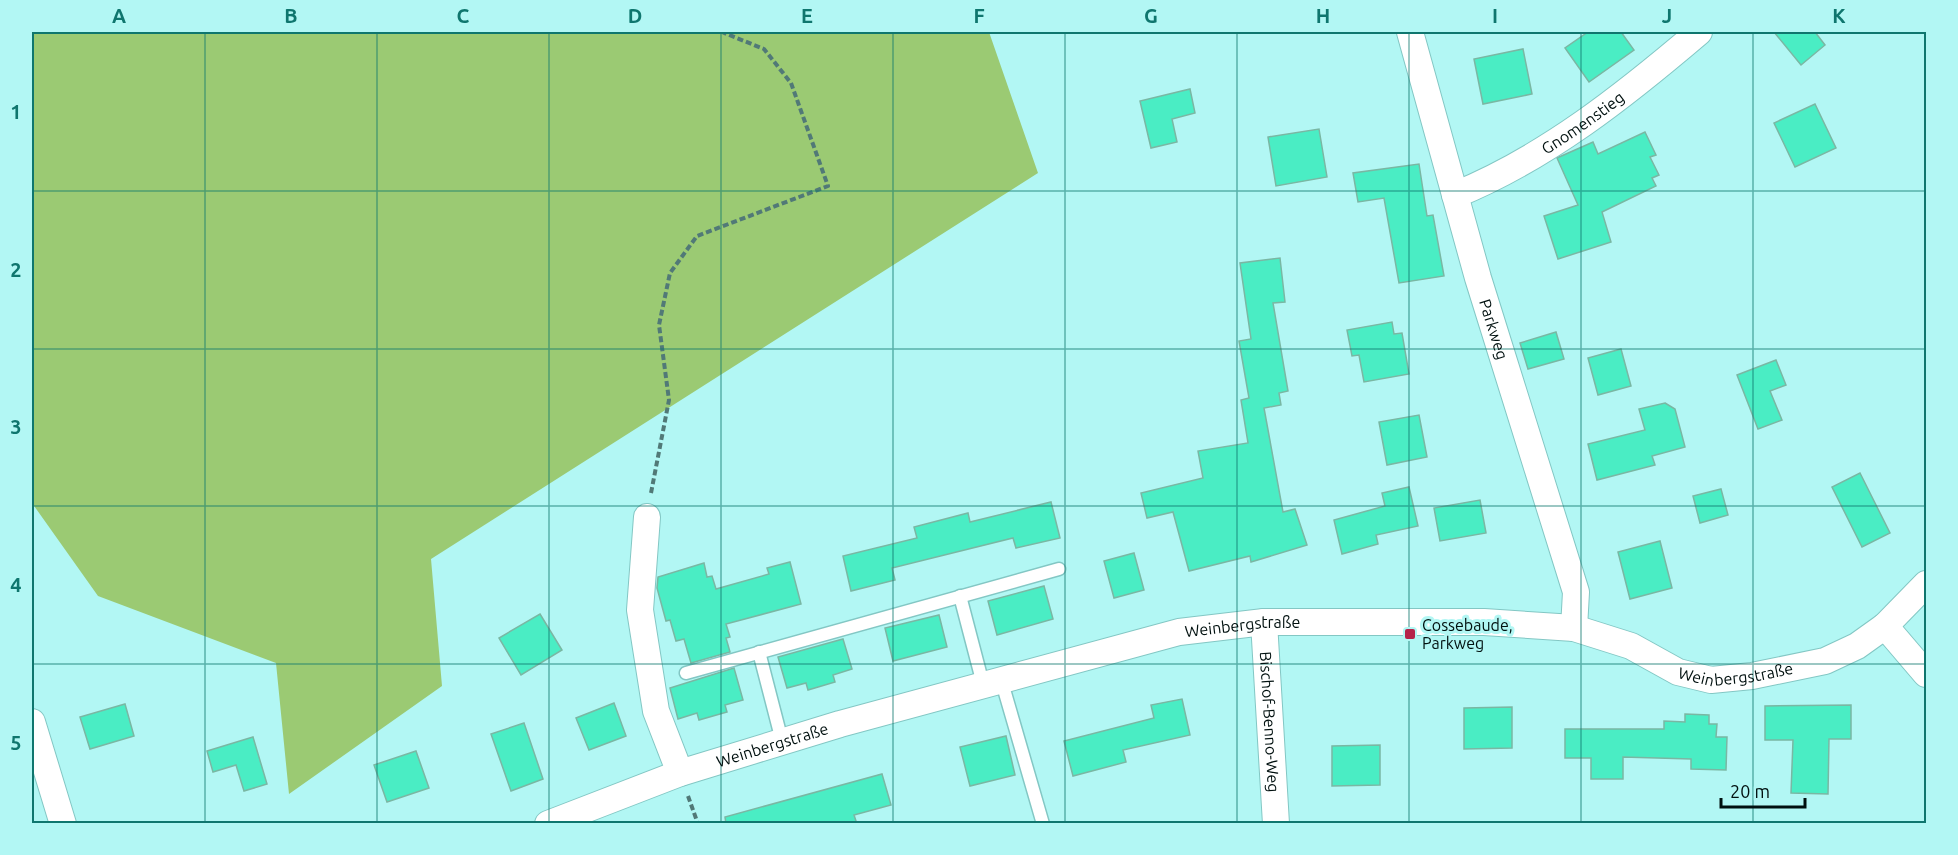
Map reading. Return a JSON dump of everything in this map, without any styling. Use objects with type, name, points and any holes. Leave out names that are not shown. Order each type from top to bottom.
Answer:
[{"type":"street","name":"Parkweg","points":[[1410,32],[1478,278],[1576,592],[1574,628]]},
{"type":"street","name":"Gnomenstieg","points":[[1455,195],[1497,178],[1624,96],[1699,32]]},
{"type":"street","points":[[646,517],[640,610],[656,711],[680,772]]},
{"type":"street","name":"Weinbergstraße","points":[[548,824],[680,772],[992,682],[1179,632],[1264,622],[1484,622],[1574,628],[1631,646],[1678,672],[1711,680],[1752,676],[1825,661],[1857,646],[1885,626],[1926,584]]},
{"type":"street","name":"Bischof-Benno-Weg","points":[[1264,622],[1276,824]]},
{"type":"street","points":[[1885,626],[1926,674]]},
{"type":"street","points":[[32,722],[63,824]]},
{"type":"lane","points":[[686,673],[1059,569]]},
{"type":"lane","points":[[960,596],[1043,824]]},
{"type":"lane","points":[[759,652],[782,741]]},
{"type":"path","points":[[646,517],[669,400],[659,325],[670,273],[697,236],[828,186],[791,83],[764,50],[722,32]]},
{"type":"green space","points":[[32,32],[989,32],[1038,173],[431,559],[442,686],[289,794],[276,663],[98,596],[32,503]]},
{"type":"building","points":[[1588,32],[1621,32],[1634,50],[1589,82],[1565,48]]},
{"type":"building","points":[[1774,32],[1815,32],[1825,45],[1801,65]]},
{"type":"building","points":[[1523,49],[1532,94],[1483,104],[1474,59]]},
{"type":"building","points":[[1190,89],[1195,113],[1172,119],[1177,142],[1151,148],[1140,101]]},
{"type":"building","points":[[1815,104],[1836,148],[1795,167],[1774,123]]},
{"type":"building","points":[[1319,129],[1327,177],[1276,186],[1268,137]]},
{"type":"building","points":[[1645,132],[1656,155],[1650,157],[1659,175],[1652,178],[1656,186],[1602,212],[1611,242],[1558,259],[1544,216],[1578,205],[1557,158],[1593,142],[1598,154]]},
{"type":"building","points":[[1419,164],[1427,216],[1433,215],[1444,276],[1399,283],[1384,198],[1358,202],[1353,173]]},
{"type":"building","points":[[1280,258],[1285,302],[1273,303],[1288,391],[1279,393],[1281,405],[1264,408],[1283,512],[1295,509],[1307,545],[1251,562],[1250,556],[1189,571],[1173,512],[1147,518],[1141,493],[1203,478],[1198,451],[1248,443],[1241,400],[1249,398],[1239,341],[1251,339],[1240,263]]},
{"type":"building","points":[[1392,322],[1394,334],[1402,333],[1409,374],[1364,382],[1359,355],[1352,356],[1347,330]]},
{"type":"building","points":[[1556,332],[1564,359],[1528,369],[1520,343]]},
{"type":"building","points":[[1621,349],[1631,386],[1598,395],[1588,358]]},
{"type":"building","points":[[1776,360],[1786,385],[1770,391],[1782,420],[1758,429],[1737,375]]},
{"type":"building","points":[[1665,403],[1675,409],[1685,447],[1652,456],[1655,465],[1597,480],[1588,444],[1645,430],[1639,409]]},
{"type":"building","points":[[1419,415],[1427,457],[1387,465],[1379,422]]},
{"type":"building","points":[[1860,473],[1890,533],[1862,547],[1832,487]]},
{"type":"building","points":[[1409,487],[1418,526],[1376,535],[1378,544],[1342,554],[1334,520],[1385,506],[1382,493]]},
{"type":"building","points":[[1721,489],[1728,515],[1700,523],[1693,496]]},
{"type":"building","points":[[1480,500],[1486,533],[1440,541],[1434,508]]},
{"type":"building","points":[[1051,502],[1060,538],[1016,548],[1013,538],[892,568],[895,580],[851,591],[843,556],[917,538],[914,527],[968,513],[970,522]]},
{"type":"building","points":[[1660,541],[1672,588],[1630,599],[1618,552]]},
{"type":"building","points":[[1134,553],[1144,590],[1114,598],[1104,561]]},
{"type":"building","points":[[790,562],[801,604],[726,624],[730,637],[726,638],[730,652],[691,663],[684,639],[676,641],[670,620],[666,621],[657,588],[658,577],[704,563],[707,577],[712,576],[716,589],[769,574],[767,568]]},
{"type":"building","points":[[1044,586],[1053,619],[997,635],[988,601]]},
{"type":"building","points":[[540,614],[562,650],[521,675],[499,638]]},
{"type":"building","points":[[939,615],[947,647],[893,661],[885,628]]},
{"type":"building","points":[[843,639],[852,669],[833,675],[835,682],[808,690],[806,683],[787,688],[778,657]]},
{"type":"building","points":[[734,668],[743,700],[725,705],[727,712],[699,720],[697,713],[678,719],[670,688]]},
{"type":"building","points":[[1182,699],[1190,735],[1123,750],[1126,762],[1073,776],[1064,741],[1154,718],[1151,705]]},
{"type":"building","points":[[614,703],[626,736],[589,750],[576,718]]},
{"type":"building","points":[[125,704],[134,736],[90,749],[80,717]]},
{"type":"building","points":[[1851,705],[1851,739],[1829,739],[1828,794],[1791,793],[1793,740],[1765,740],[1765,706]]},
{"type":"building","points":[[1512,707],[1512,748],[1464,749],[1464,708]]},
{"type":"building","points":[[1685,714],[1709,715],[1709,724],[1717,724],[1716,737],[1727,737],[1726,770],[1691,769],[1691,759],[1623,757],[1623,779],[1591,779],[1591,758],[1565,758],[1565,729],[1664,729],[1664,721],[1685,722]]},
{"type":"building","points":[[524,723],[543,779],[511,791],[491,734]]},
{"type":"building","points":[[1006,736],[1015,775],[970,786],[960,747]]},
{"type":"building","points":[[253,737],[267,784],[244,791],[236,765],[213,772],[207,751]]},
{"type":"building","points":[[1380,745],[1380,785],[1332,786],[1332,746]]},
{"type":"building","points":[[416,751],[429,788],[387,802],[374,765]]},
{"type":"building","points":[[882,774],[891,805],[854,815],[857,824],[726,824],[725,817]]},
{"type":"place","name":"Cossebaude, Parkweg","points":[[1410,634]]}]
